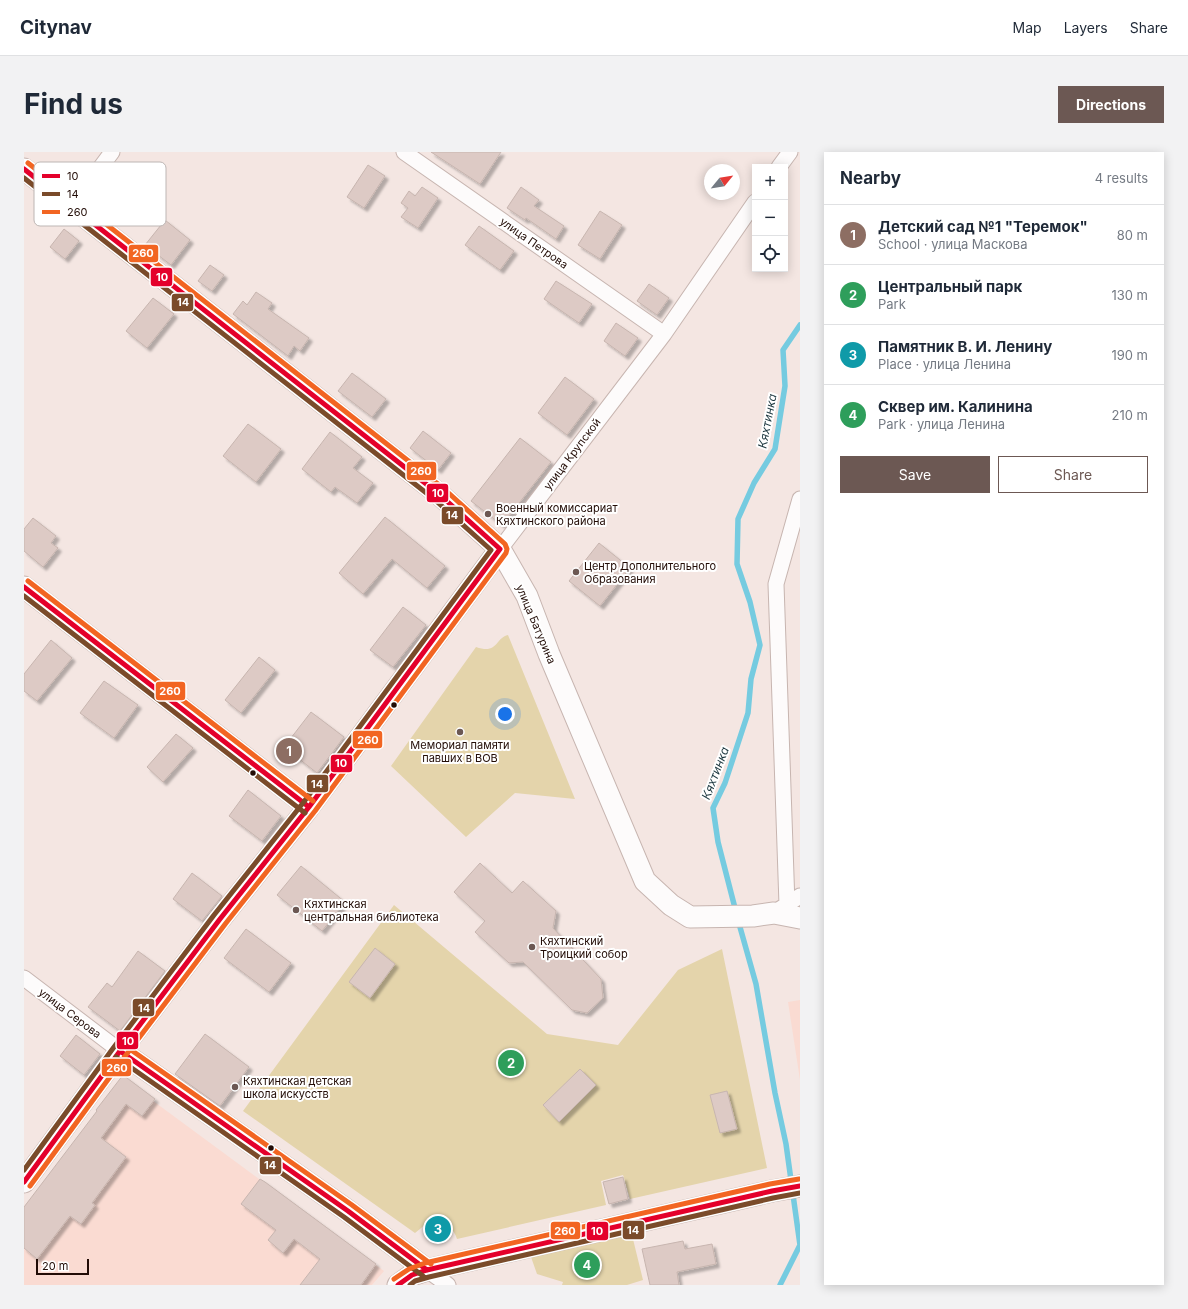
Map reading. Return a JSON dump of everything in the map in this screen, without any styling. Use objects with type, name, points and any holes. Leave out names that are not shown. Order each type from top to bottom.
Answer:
[{"type":"street","points":[[105,162],[112,152]]},
{"type":"street","name":"улица Петрова","points":[[404,152],[664,334]]},
{"type":"street","points":[[781,164],[790,152]]},
{"type":"street","name":"улица Батурина","points":[[24,169],[34,177]]},
{"type":"street","name":"улица Крупской","points":[[24,1182],[120,1051],[220,919],[309,807],[500,549],[664,334],[752,206]]},
{"type":"street","name":"улица Батурина","points":[[97,226],[439,494],[500,549],[527,596],[549,654],[645,881],[671,905],[690,917],[709,918],[753,916],[787,912]]},
{"type":"street","points":[[787,912],[776,584],[800,499]]},
{"type":"street","points":[[24,587],[309,807]]},
{"type":"street","points":[[787,912],[800,896]]},
{"type":"street","name":"улица Серова","points":[[24,978],[120,1051],[348,1211],[448,1285]]},
{"type":"street","points":[[398,1285],[412,1274],[428,1270],[772,1191],[800,1186]]},
{"type":"shaded area","points":[[508,635],[575,799],[515,793],[466,837],[391,766],[476,647],[483,649],[492,648],[501,639]]},
{"type":"shaded area","points":[[394,905],[547,1034],[618,1045],[678,970],[722,949],[767,1168],[630,1199],[623,1175],[601,1181],[606,1205],[457,1239],[453,1231],[447,1225],[439,1221],[428,1223],[415,1233],[243,1111]]},
{"type":"shaded area","points":[[800,1000],[800,1080],[788,1002]]},
{"type":"shaded area","points":[[126,1081],[384,1271],[372,1285],[24,1285],[24,1207]]},
{"type":"shaded area","points":[[632,1235],[643,1280],[627,1285],[562,1285],[563,1282],[537,1274],[531,1257]]},
{"type":"building","points":[[431,152],[501,152],[480,184]]},
{"type":"building","points":[[368,165],[385,176],[364,208],[347,197]]},
{"type":"building","points":[[422,187],[438,198],[418,228],[401,217],[408,208],[401,203],[409,191],[415,196]]},
{"type":"building","points":[[521,187],[539,200],[534,206],[564,226],[556,239],[526,218],[525,220],[507,208]]},
{"type":"building","points":[[600,211],[622,225],[600,259],[578,245]]},
{"type":"building","points":[[166,221],[190,240],[171,265],[145,245],[160,226],[166,226]]},
{"type":"building","points":[[479,226],[514,251],[500,270],[465,245]]},
{"type":"building","points":[[64,229],[79,241],[65,259],[50,247]]},
{"type":"building","points":[[210,265],[224,275],[212,291],[198,281]]},
{"type":"building","points":[[556,281],[592,304],[579,323],[544,299]]},
{"type":"building","points":[[649,284],[669,298],[657,315],[637,301]]},
{"type":"building","points":[[256,292],[272,303],[268,309],[309,338],[300,351],[294,346],[288,356],[233,314],[243,301],[247,305]]},
{"type":"building","points":[[153,298],[174,314],[147,348],[126,331]]},
{"type":"building","points":[[616,323],[638,338],[625,356],[604,341]]},
{"type":"building","points":[[352,373],[386,399],[372,417],[338,391]]},
{"type":"building","points":[[565,377],[594,399],[567,435],[538,413]]},
{"type":"building","points":[[248,424],[281,449],[256,482],[223,456]]},
{"type":"building","points":[[423,431],[451,453],[438,470],[410,448]]},
{"type":"building","points":[[330,432],[362,457],[353,468],[373,483],[357,503],[335,487],[331,492],[302,469]]},
{"type":"building","points":[[520,438],[551,462],[502,525],[471,501]]},
{"type":"building","points":[[385,517],[445,566],[427,588],[392,559],[363,594],[339,573]]},
{"type":"building","points":[[33,518],[56,536],[51,543],[58,548],[43,567],[24,551],[24,529]]},
{"type":"building","points":[[599,543],[630,568],[600,606],[569,581]]},
{"type":"building","points":[[403,607],[426,625],[393,667],[370,650]]},
{"type":"building","points":[[51,640],[72,658],[37,701],[24,691],[24,674]]},
{"type":"building","points":[[259,657],[275,670],[241,713],[225,700]]},
{"type":"building","points":[[104,681],[138,705],[114,738],[80,713]]},
{"type":"building","points":[[311,712],[344,737],[317,773],[284,747]]},
{"type":"building","points":[[176,734],[193,748],[163,782],[147,767]]},
{"type":"building","points":[[248,790],[281,816],[262,841],[229,816]]},
{"type":"building","name":"Кяхтинский Троицкий собор","points":[[480,863],[512,893],[523,881],[556,911],[553,928],[601,979],[603,998],[587,1013],[572,1010],[523,962],[509,963],[475,932],[485,921],[454,892]]},
{"type":"building","points":[[301,866],[345,902],[322,931],[277,895]]},
{"type":"building","points":[[192,873],[222,896],[202,921],[173,899]]},
{"type":"building","points":[[246,929],[291,963],[269,992],[224,958]]},
{"type":"building","points":[[375,948],[395,964],[370,998],[349,982]]},
{"type":"building","points":[[138,951],[165,971],[120,1031],[88,1007],[107,983],[112,987]]},
{"type":"building","points":[[205,1034],[249,1067],[220,1106],[175,1074]]},
{"type":"building","points":[[76,1035],[100,1054],[84,1075],[60,1056]]},
{"type":"building","points":[[580,1069],[596,1085],[559,1122],[543,1105]]},
{"type":"building","points":[[123,1075],[155,1099],[142,1116],[126,1104],[101,1138],[126,1157],[92,1203],[95,1205],[81,1224],[70,1216],[37,1259],[24,1248],[24,1207]]},
{"type":"building","points":[[727,1091],[737,1129],[720,1133],[710,1095]]},
{"type":"building","points":[[623,1177],[628,1199],[609,1204],[603,1182]]},
{"type":"building","points":[[260,1179],[376,1264],[361,1285],[300,1285],[320,1259],[294,1239],[283,1253],[268,1240],[276,1230],[241,1204]]},
{"type":"building","points":[[683,1241],[685,1249],[712,1244],[716,1264],[677,1272],[679,1285],[650,1285],[642,1249]]},
{"type":"waterway","name":"Кяхтинка","points":[[736,912],[718,842],[713,808],[725,783],[748,713],[751,679],[760,645],[750,602],[737,564],[738,519],[754,483],[775,449],[785,386],[783,350],[800,325]]},
{"type":"waterway","name":"Кяхтинка","points":[[738,920],[756,984],[775,1093],[786,1144],[800,1245],[780,1285]]},
{"type":"transit line","name":"260","points":[[28,163],[34,168]]},
{"type":"transit line","name":"10","points":[[24,169],[34,177]]},
{"type":"transit line","name":"14","points":[[24,178],[34,186]]},
{"type":"transit line","name":"14","points":[[24,1170],[114,1047],[214,915],[303,803],[491,550],[434,499],[85,226]]},
{"type":"transit line","name":"10","points":[[24,1182],[120,1051],[220,919],[309,807],[500,549],[439,494],[97,226]]},
{"type":"transit line","name":"260","points":[[30,1186],[126,1055],[226,923],[315,811],[506,553],[507,549],[505,544],[443,488],[108,226]]},
{"type":"transit line","name":"260","points":[[28,581],[313,801]]},
{"type":"transit line","name":"10","points":[[24,587],[309,807]]},
{"type":"transit line","name":"14","points":[[24,596],[305,813]]},
{"type":"transit line","name":"260","points":[[124,1045],[352,1205],[431,1264]]},
{"type":"transit line","name":"10","points":[[120,1051],[348,1211],[427,1270]]},
{"type":"transit line","name":"14","points":[[116,1057],[344,1217],[423,1276]]},
{"type":"transit line","name":"260","points":[[394,1279],[409,1269],[425,1263],[770,1184],[799,1179]]},
{"type":"transit line","name":"10","points":[[398,1285],[412,1275],[427,1270],[772,1191],[800,1186]]},
{"type":"transit line","name":"14","points":[[410,1285],[415,1281],[429,1277],[800,1193]]},
{"type":"place","name":"Военный комиссариат Кяхтинского района","points":[[488,514]]},
{"type":"place","name":"Центр Дополнительного Образования","points":[[576,572]]},
{"type":"place","name":"Мемориал памяти павших в ВОВ","points":[[460,732]]},
{"type":"place","name":"Детский сад №1 \"Теремок\"","points":[[289,751]]},
{"type":"place","name":"Кяхтинская центральная библиотека","points":[[296,910]]},
{"type":"place","name":"Кяхтинский Троицкий собор","points":[[532,947]]},
{"type":"place","name":"Центральный парк","points":[[511,1063]]},
{"type":"place","name":"Кяхтинская детская школа искусств","points":[[235,1087]]},
{"type":"place","name":"Памятник В. И. Ленину","points":[[438,1229]]},
{"type":"place","name":"Сквер им. Калинина","points":[[587,1265]]}]
